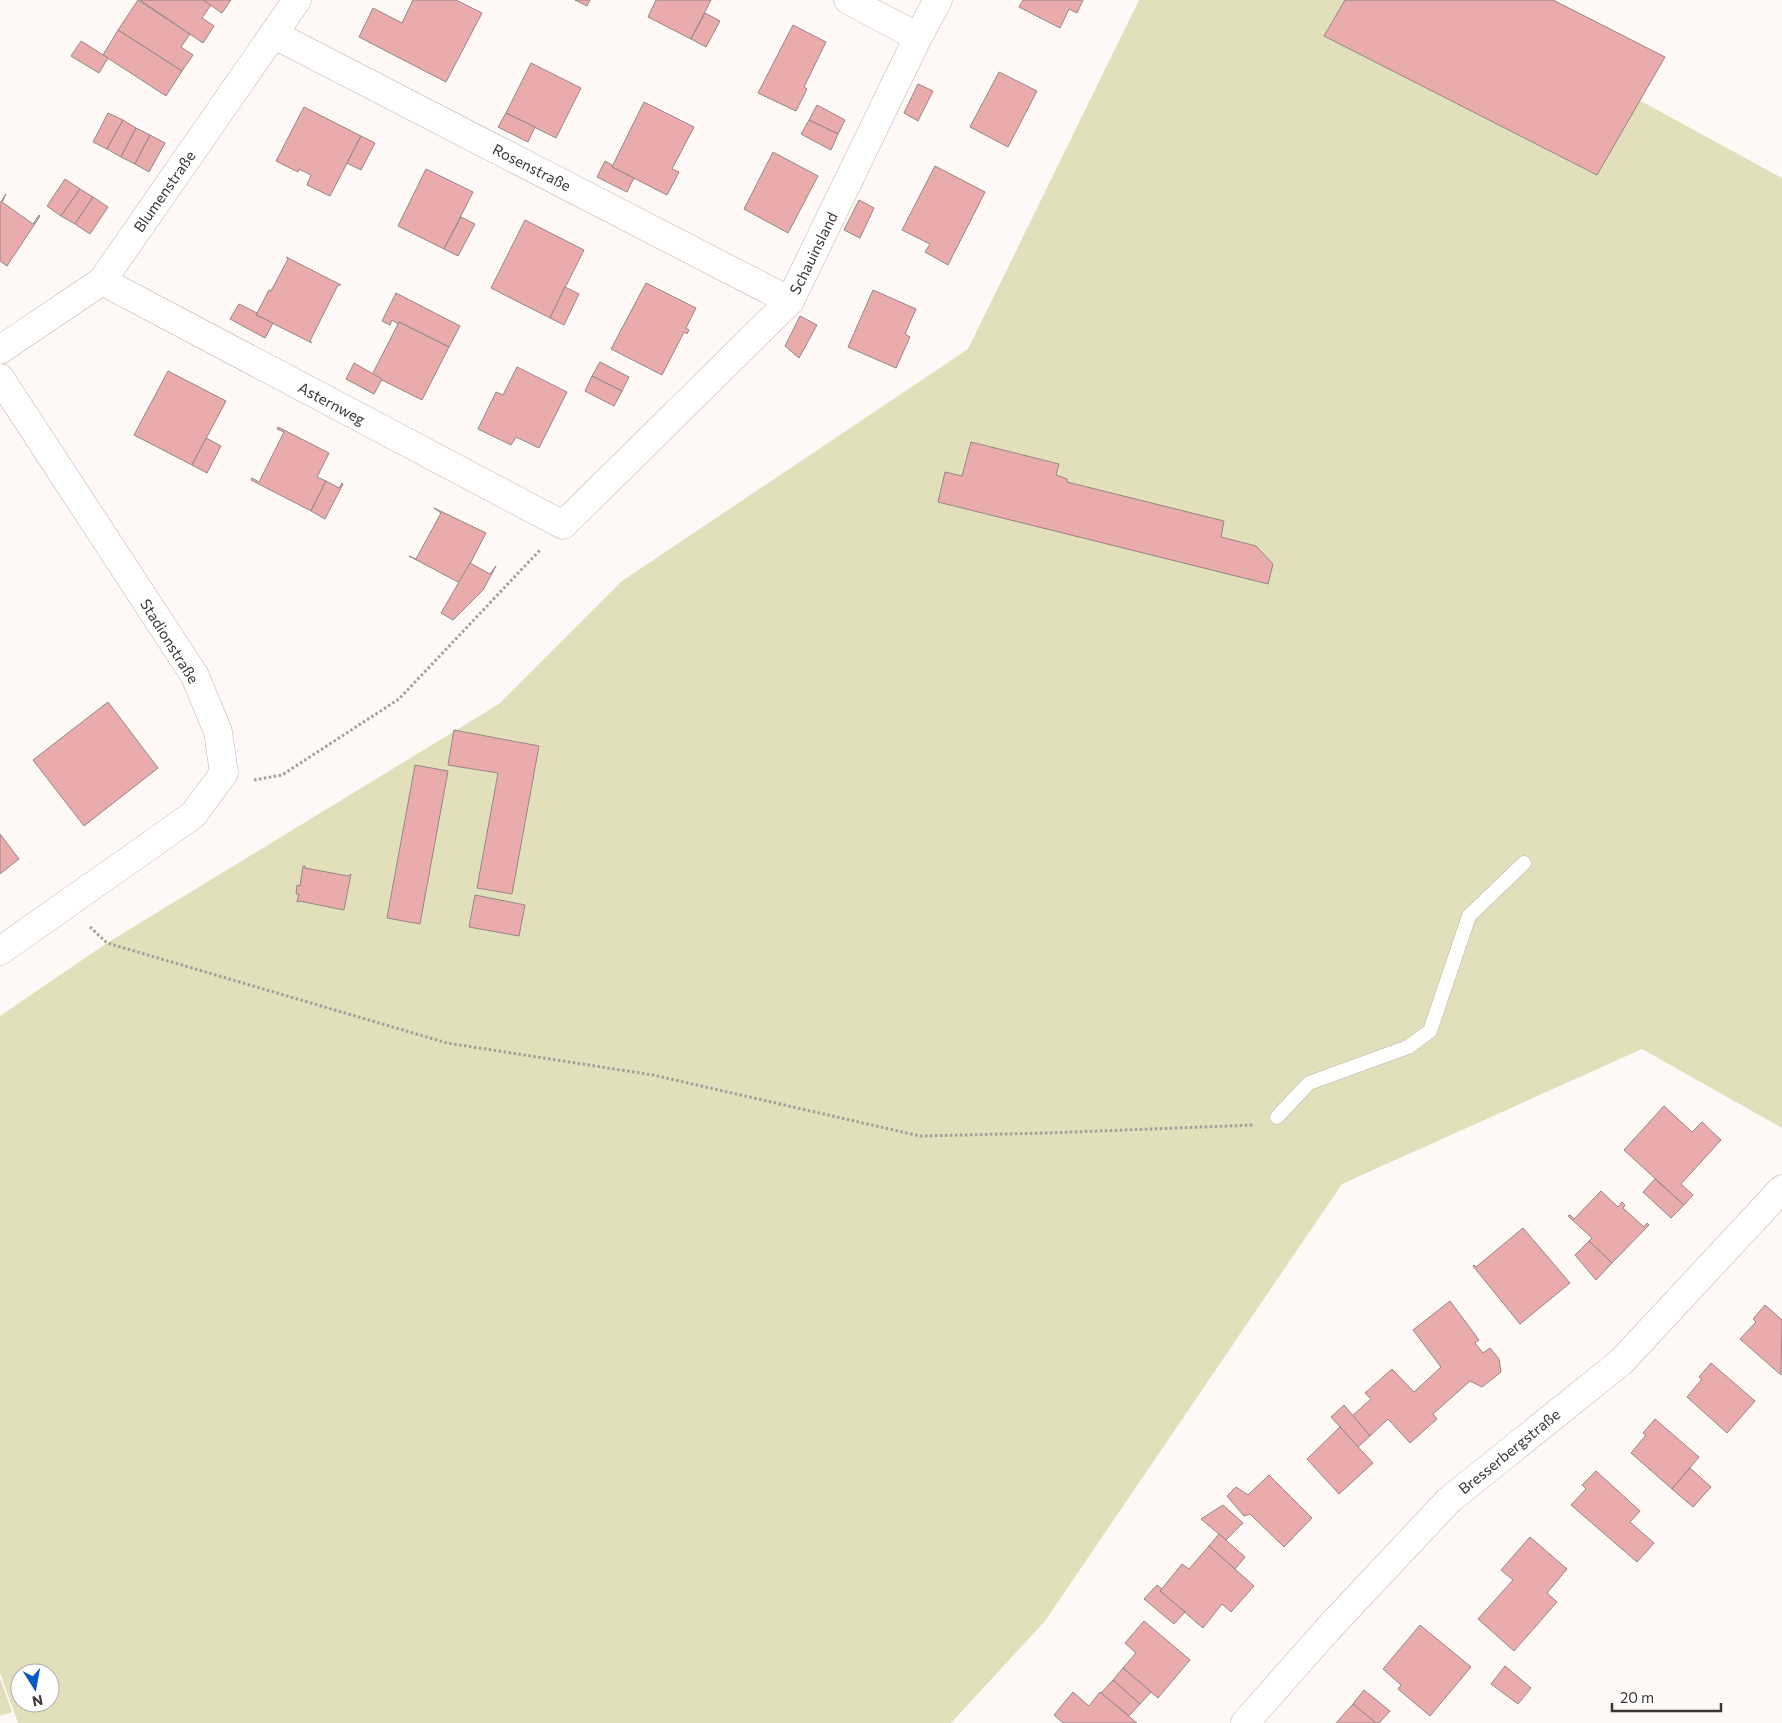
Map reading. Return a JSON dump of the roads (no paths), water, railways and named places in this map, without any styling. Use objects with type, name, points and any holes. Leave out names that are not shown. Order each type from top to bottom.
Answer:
[{"type":"street","name":"Blumenstraße","points":[[0,350],[102,281],[297,0]]},
{"type":"street","points":[[848,0],[918,37]]},
{"type":"street","name":"Schauinsland","points":[[563,526],[790,301],[918,37],[938,0]]},
{"type":"street","name":"Rosenstraße","points":[[273,34],[790,301]]},
{"type":"street","name":"Asternweg","points":[[102,281],[563,526]]},
{"type":"street","name":"Stadionstraße","points":[[0,378],[195,676],[218,732],[224,773],[193,816],[0,951]]},
{"type":"street","name":"Bresserbergstraße","points":[[1246,1723],[1328,1630],[1449,1500],[1621,1362],[1782,1189]]},
{"type":"lane","points":[[1277,1117],[1308,1083],[1408,1047],[1430,1031],[1469,916],[1524,863]]}]
